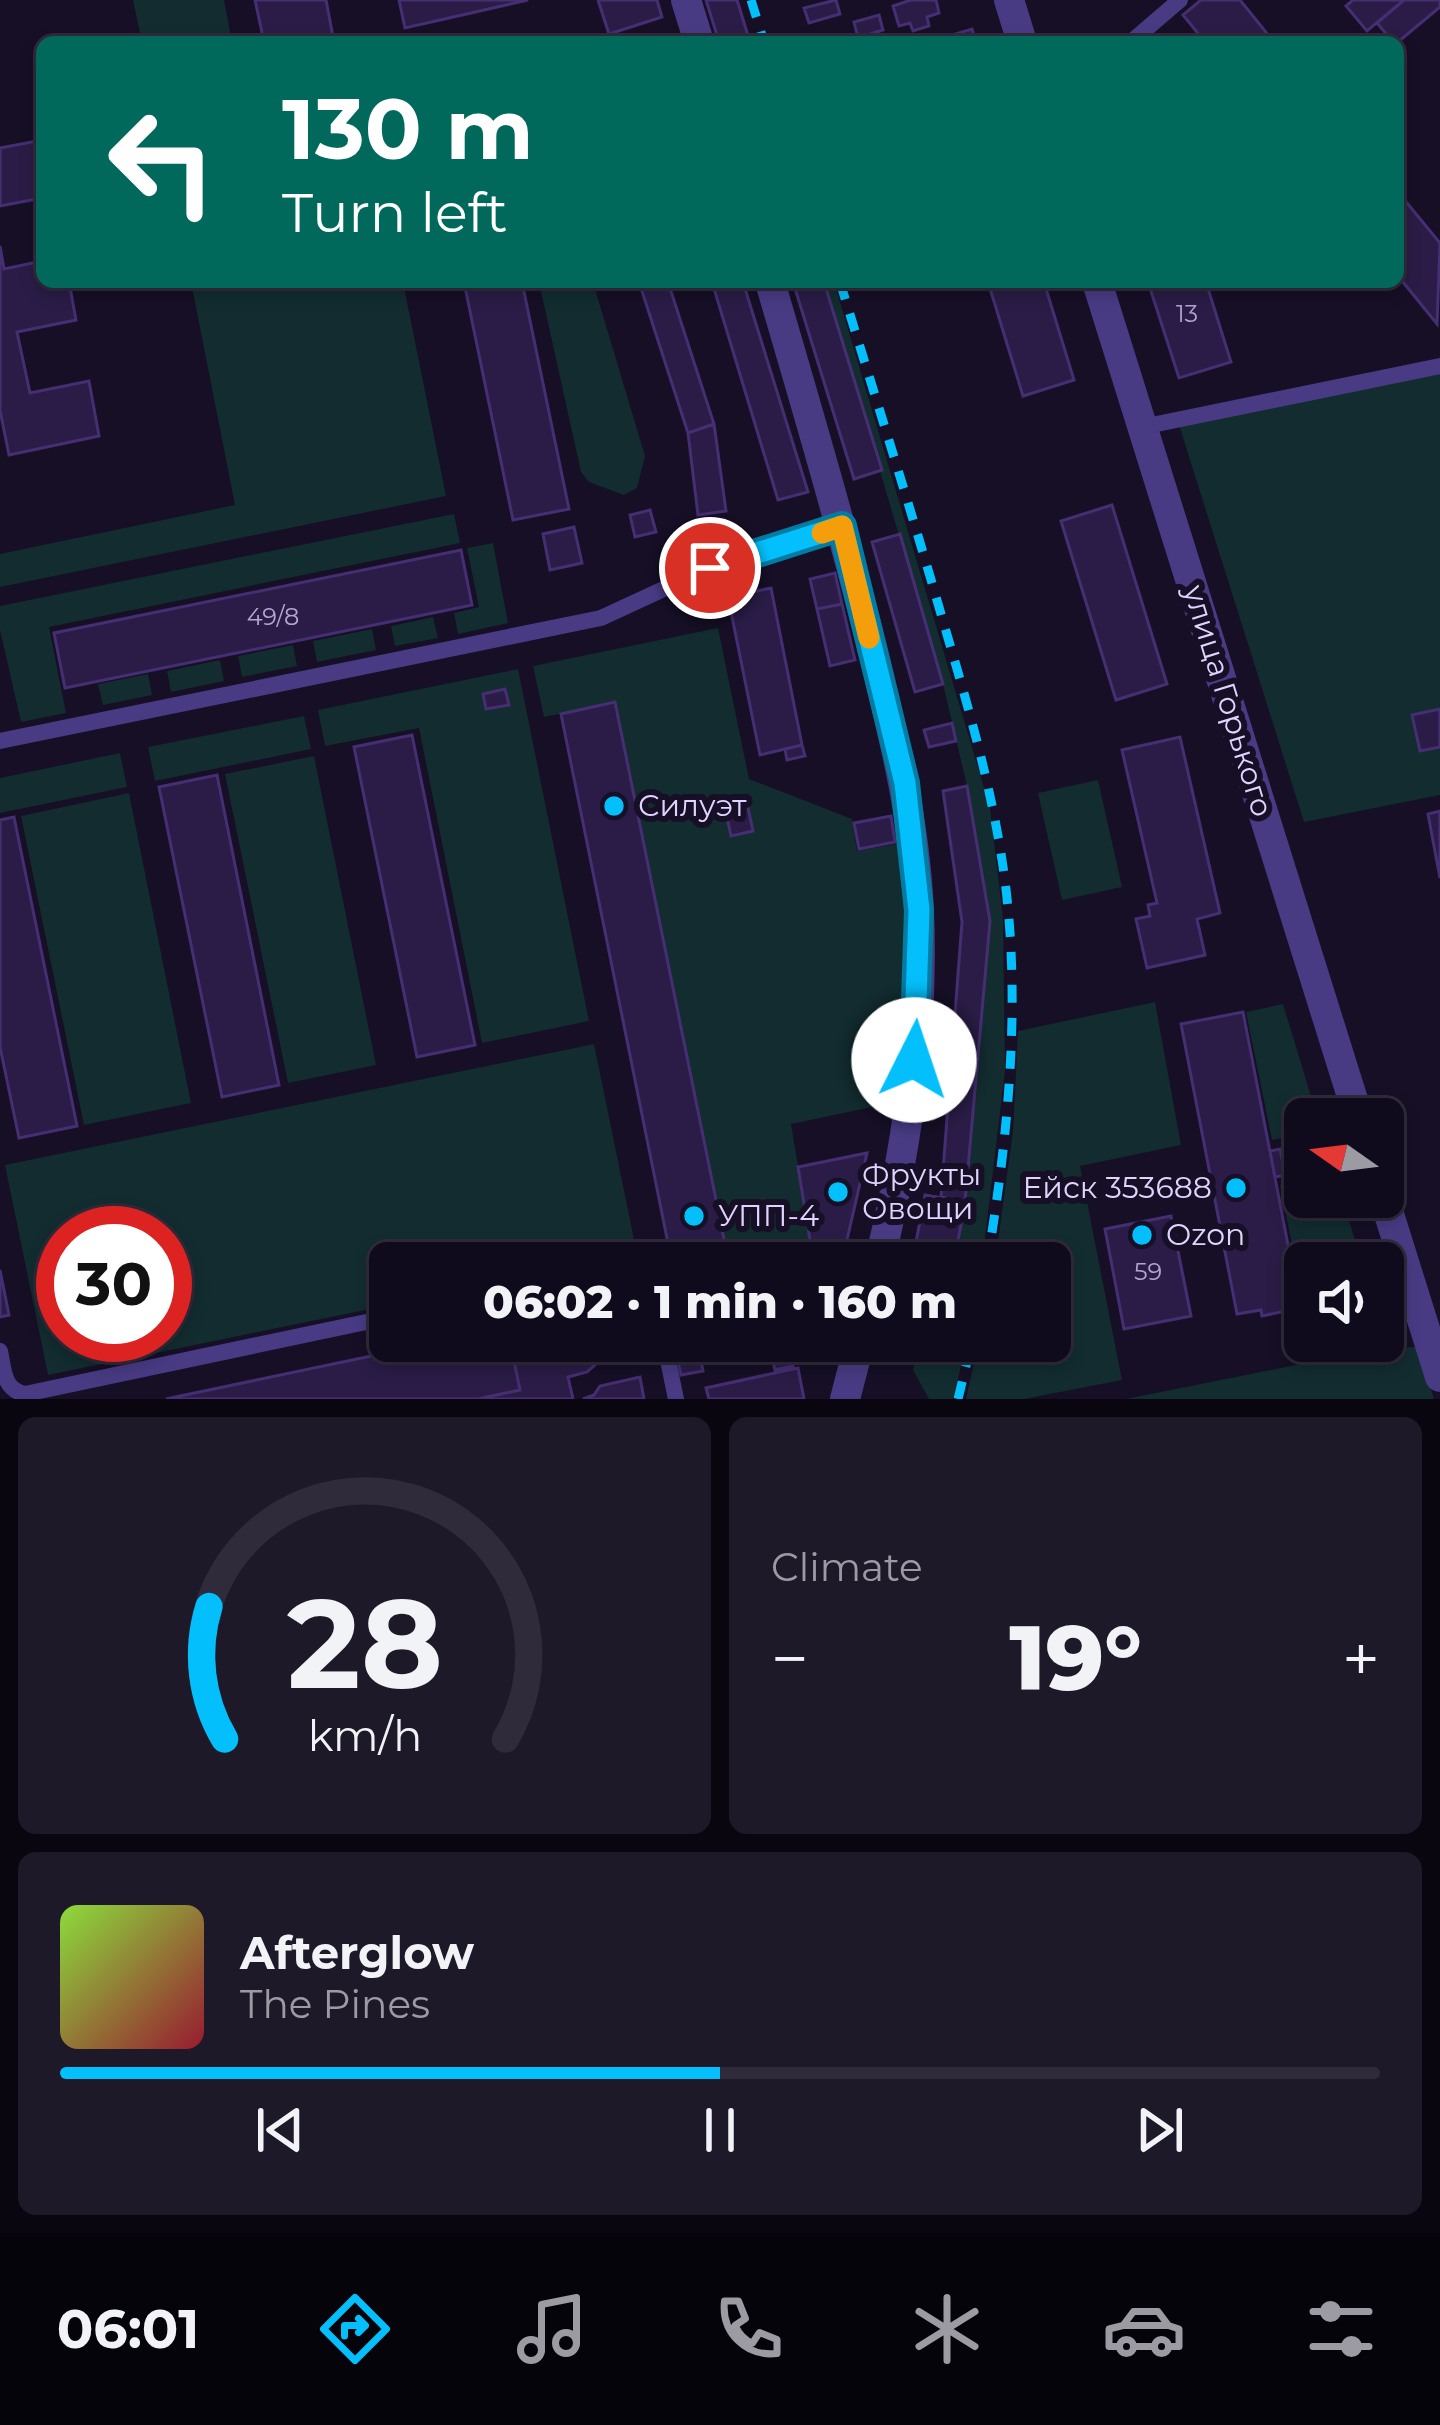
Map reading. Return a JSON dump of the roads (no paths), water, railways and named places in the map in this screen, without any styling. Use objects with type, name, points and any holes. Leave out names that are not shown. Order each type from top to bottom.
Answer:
[{"type":"street","points":[[686,0],[697,36]]},
{"type":"street","points":[[1009,0],[1020,36]]},
{"type":"street","points":[[772,288],[842,526],[905,783],[919,910],[914,1060],[883,1242]]},
{"type":"street","name":"улица Горького","points":[[1099,288],[1352,1098]]},
{"type":"street","points":[[1390,1218],[1440,1377]]},
{"type":"street","points":[[845,1399],[855,1362]]},
{"type":"lane","points":[[1138,36],[1180,0]]},
{"type":"lane","points":[[1142,427],[1440,366]]},
{"type":"lane","points":[[0,741],[601,618],[710,568],[842,526]]},
{"type":"lane","points":[[0,1351],[7,1383],[16,1393],[25,1394],[369,1321]]},
{"type":"lane","points":[[668,1362],[676,1399]]},
{"type":"railway","points":[[751,0],[762,36]]},
{"type":"railway","points":[[842,288],[960,680],[1000,847],[1010,928],[1012,1024],[1006,1120],[990,1242]]},
{"type":"railway","points":[[958,1399],[967,1362]]},
{"type":"place","name":"Силуэт","points":[[614,806]]},
{"type":"place","name":"Ейск 353688","points":[[1236,1188]]},
{"type":"place","name":"Фрукты Овощи","points":[[838,1192]]},
{"type":"place","name":"УПП-4","points":[[694,1216]]},
{"type":"place","name":"Ozon","points":[[1142,1235]]}]
